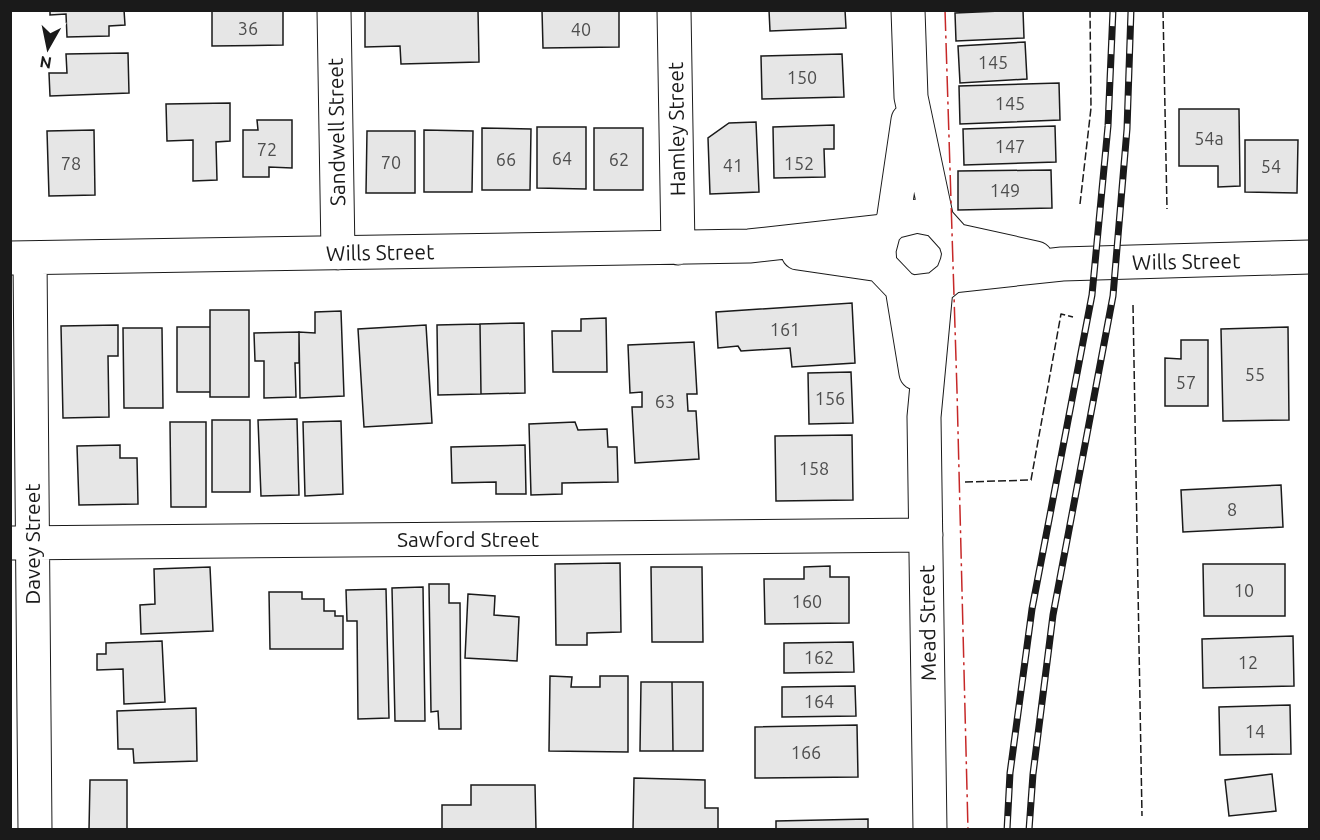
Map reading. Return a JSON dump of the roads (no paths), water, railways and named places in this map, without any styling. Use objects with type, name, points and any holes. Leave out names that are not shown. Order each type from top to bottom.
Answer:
[{"type":"street","name":"Sandwell Street","points":[[334,10],[338,253]]},
{"type":"street","name":"Hamley Street","points":[[674,10],[678,248]]},
{"type":"street","points":[[908,10],[911,97],[889,226],[879,250],[880,265],[902,288],[912,292],[944,283],[957,263],[958,253],[946,230],[911,97]]},
{"type":"street","points":[[889,226],[917,216],[946,230]]},
{"type":"street","name":"Wills Street","points":[[20,258],[749,246],[889,226]]},
{"type":"street","name":"Wills Street","points":[[946,230],[1062,264]]},
{"type":"street","name":"Wills Street","points":[[749,246],[880,265]]},
{"type":"street","name":"Wills Street","points":[[944,283],[1062,264],[1310,257]]},
{"type":"street","name":"Davey Street","points":[[20,258],[21,543],[34,830]]},
{"type":"street","name":"Mead Street","points":[[924,417],[944,283]]},
{"type":"street","name":"Mead Street","points":[[902,288],[924,417],[930,830]]},
{"type":"street","name":"Sawford Street","points":[[21,543],[926,535]]},
{"type":"railway","points":[[1007,830],[1010,773],[1032,609],[1092,295],[1108,126],[1113,10]]},
{"type":"railway","points":[[1029,830],[1033,774],[1053,615],[1113,296],[1127,129],[1131,10]]}]
